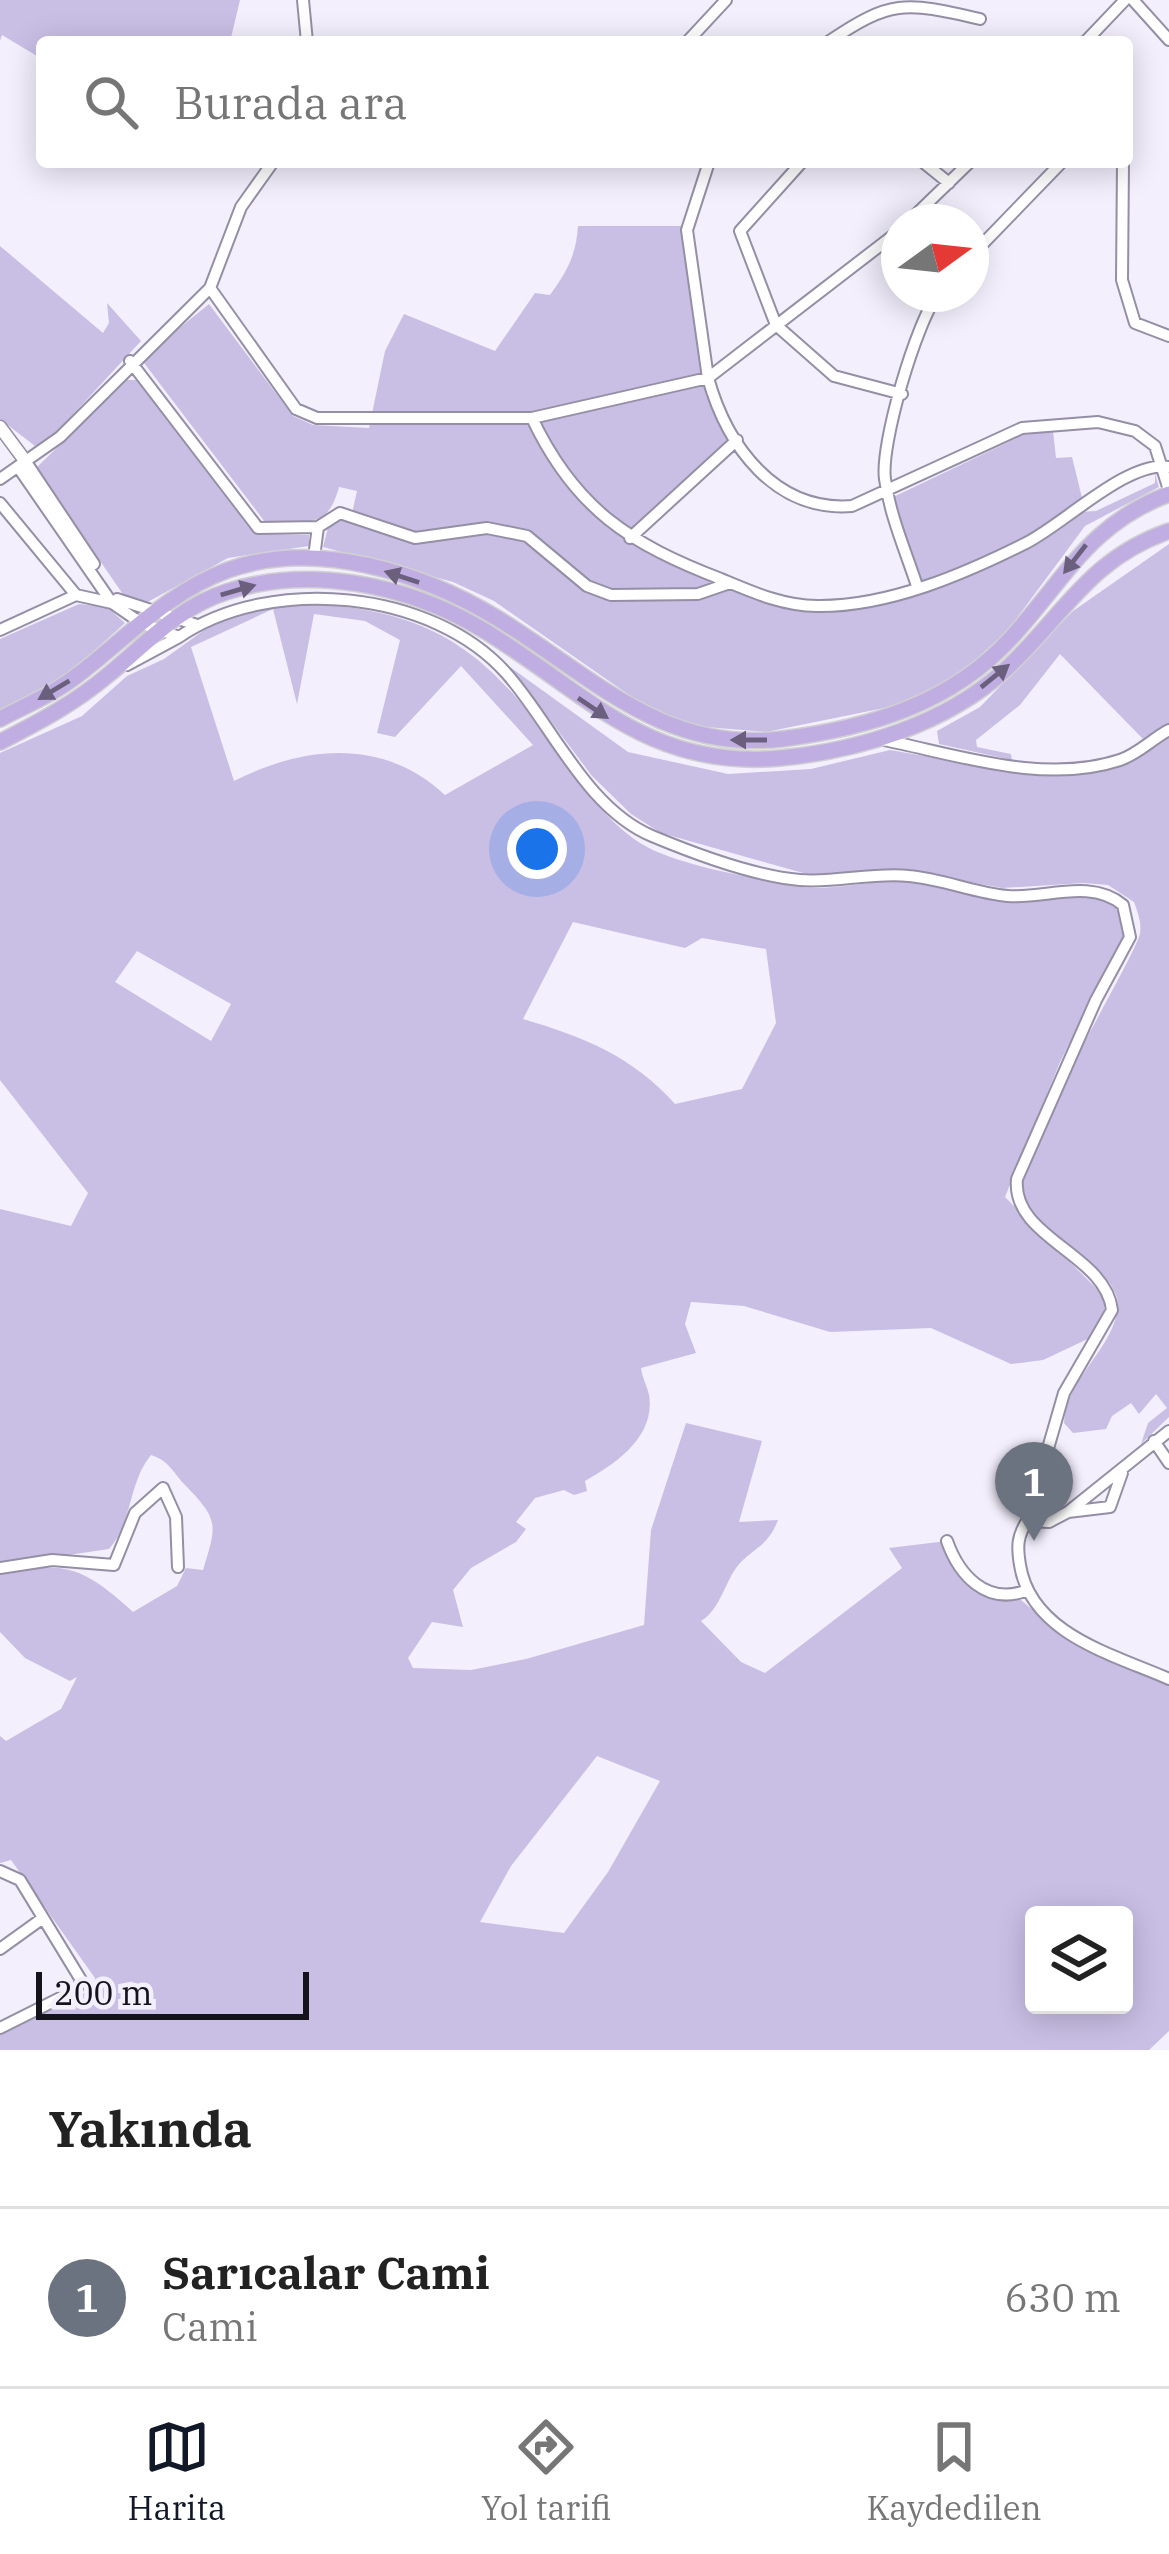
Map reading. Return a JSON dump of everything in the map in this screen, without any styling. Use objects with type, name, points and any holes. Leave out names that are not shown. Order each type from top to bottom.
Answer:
[{"type":"main road","points":[[0,719],[64,685],[230,569],[314,557],[386,572],[462,599],[603,694],[664,726],[756,741],[877,720],[944,692],[1009,640],[1096,535],[1169,493],[1169,511]]},
{"type":"main road","points":[[0,742],[54,715],[109,675],[157,621],[254,584],[347,582],[405,597],[470,623],[608,719],[689,753],[771,759],[874,738],[924,722],[1002,672],[1102,567],[1169,531]]},
{"type":"street","points":[[303,0],[306,36]]},
{"type":"street","points":[[693,36],[726,0]]},
{"type":"street","points":[[1091,36],[1129,0],[1169,40]]},
{"type":"street","points":[[835,36],[869,9],[893,1],[980,19]]},
{"type":"street","points":[[0,479],[60,437],[130,362],[210,288],[241,207],[269,168]]},
{"type":"street","points":[[707,168],[687,230],[708,378],[737,440],[761,476],[796,499],[830,508],[888,494],[1022,428],[1113,422],[1145,437],[1167,467],[1169,493]]},
{"type":"street","points":[[797,168],[740,231],[776,325],[847,384],[902,394]]},
{"type":"street","points":[[931,168],[950,183]]},
{"type":"street","points":[[927,204],[964,168]]},
{"type":"street","points":[[989,237],[1056,168]]},
{"type":"street","points":[[1123,168],[1126,301],[1135,322],[1169,336]]},
{"type":"street","points":[[210,288],[296,409],[307,416],[532,418],[708,378],[881,247]]},
{"type":"street","points":[[917,586],[888,494],[884,461],[915,334],[928,312]]},
{"type":"street","points":[[130,362],[258,528],[318,527],[340,513],[415,538],[487,528],[526,536],[587,586],[610,595],[698,594],[730,583]]},
{"type":"street","points":[[532,418],[587,502],[630,538],[775,600],[819,606],[917,586],[1031,541],[1139,470],[1167,467]]},
{"type":"street","points":[[0,428],[112,603]]},
{"type":"street","points":[[630,538],[737,440]]},
{"type":"street","points":[[22,464],[118,600],[179,637]]},
{"type":"street","points":[[0,503],[76,596]]},
{"type":"street","points":[[314,557],[318,527]]},
{"type":"street","points":[[0,630],[76,596],[112,603],[157,621],[196,625]]},
{"type":"street","points":[[109,675],[196,625],[257,602],[308,596],[369,605],[448,631],[503,669],[583,774],[637,828],[804,881],[907,875],[1012,896],[1099,893],[1123,905],[1131,923],[1130,937],[1017,1179],[1020,1204],[1104,1286],[1112,1310],[1064,1393],[1017,1541],[1024,1591],[1039,1612],[1078,1638],[1169,1679]]},
{"type":"street","points":[[924,722],[940,751]]},
{"type":"street","points":[[874,738],[1005,766],[1077,767],[1128,757],[1169,730]]},
{"type":"street","points":[[1027,1521],[1054,1521],[1068,1512],[1094,1487],[1122,1473],[1168,1430]]},
{"type":"street","points":[[1154,1442],[1169,1463]]},
{"type":"street","points":[[1068,1512],[1110,1508],[1122,1473]]},
{"type":"street","points":[[0,1568],[52,1560],[117,1563],[135,1513],[163,1488],[176,1517],[178,1567]]},
{"type":"street","points":[[947,1541],[959,1568],[976,1584],[995,1595],[1024,1591]]},
{"type":"street","points":[[0,1871],[20,1880],[79,1972],[80,1984],[0,2028]]},
{"type":"street","points":[[0,1949],[43,1918]]},
{"type":"shaded area","points":[[0,0],[240,0],[231,36],[36,36],[36,55],[2,35],[0,41]]},
{"type":"shaded area","points":[[578,226],[688,226],[708,378],[737,440],[631,537],[750,592],[836,605],[917,586],[889,499],[1023,435],[1053,431],[1056,458],[1072,457],[1084,506],[1078,512],[1096,511],[1155,483],[1155,474],[1159,487],[1085,526],[1008,630],[958,676],[899,705],[766,732],[693,726],[655,713],[494,601],[453,582],[323,547],[329,524],[351,518],[357,491],[339,487],[327,512],[312,521],[265,522],[141,359],[209,304],[293,416],[313,425],[369,428],[385,351],[404,314],[495,351],[535,293],[550,295],[556,286],[573,254]]},
{"type":"shaded area","points":[[0,246],[103,333],[109,323],[107,303],[141,341],[54,435],[35,446],[0,419]]},
{"type":"shaded area","points":[[127,380],[136,380],[250,529],[260,534],[309,535],[309,546],[228,558],[144,604],[129,603],[36,468]]},
{"type":"shaded area","points":[[1169,544],[1169,725],[1144,740],[1060,654],[1020,705],[976,740],[977,747],[1011,754],[1012,760],[939,744],[937,731],[980,707],[1073,611]]},
{"type":"shaded area","points":[[285,602],[372,611],[440,635],[470,654],[525,708],[612,820],[651,849],[690,863],[809,888],[913,882],[994,898],[1085,894],[1119,908],[1124,934],[1060,1062],[1005,1197],[1104,1296],[1104,1318],[1094,1336],[1043,1360],[1011,1364],[931,1328],[830,1332],[744,1306],[691,1302],[685,1324],[696,1353],[641,1368],[650,1410],[640,1436],[585,1481],[587,1491],[574,1495],[564,1490],[535,1498],[516,1522],[526,1529],[516,1542],[471,1568],[453,1590],[463,1627],[432,1622],[408,1658],[413,1668],[471,1670],[644,1625],[651,1530],[686,1423],[762,1441],[739,1522],[778,1520],[768,1538],[740,1563],[701,1621],[741,1662],[765,1673],[902,1568],[889,1548],[947,1541],[976,1584],[1015,1595],[1066,1638],[1169,1684],[1169,2031],[1149,2050],[0,2050],[0,2035],[94,1988],[95,1978],[11,1860],[0,1863],[0,1736],[6,1741],[61,1709],[77,1677],[70,1681],[25,1658],[0,1632],[0,1573],[42,1568],[73,1571],[101,1585],[133,1612],[177,1586],[186,1568],[203,1570],[212,1524],[205,1507],[167,1464],[151,1455],[109,1549],[0,1565],[0,1209],[71,1226],[88,1193],[0,1080],[0,753],[82,716],[127,676],[164,659],[214,623]],"holes":[[[273,609],[297,704],[314,614],[365,621],[400,640],[377,733],[395,737],[461,666],[533,745],[445,795],[396,764],[343,753],[288,760],[234,781],[191,647]],[[573,922],[685,948],[702,938],[766,949],[776,1023],[742,1089],[675,1104],[642,1073],[606,1050],[523,1019]],[[137,951],[231,1004],[211,1041],[115,982]],[[597,1756],[660,1781],[608,1872],[564,1933],[480,1922],[511,1866]]]},
{"type":"shaded area","points":[[79,604],[107,607],[125,623],[64,678],[0,711],[0,639]]},
{"type":"shaded area","points":[[510,667],[628,752],[728,774],[811,769],[890,750],[1024,773],[1090,770],[1133,762],[1169,736],[1169,1417],[1141,1444],[1148,1423],[1167,1408],[1156,1394],[1139,1414],[1131,1403],[1112,1416],[1106,1429],[1073,1433],[1064,1423],[1074,1390],[1111,1330],[1117,1298],[1099,1270],[1042,1225],[1023,1198],[1024,1178],[1050,1111],[1139,937],[1134,902],[1108,885],[1084,883],[1002,888],[899,869],[814,876],[661,833],[631,814],[592,776]]},
{"type":"place","name":"Sarıcalar Cami","points":[[1034,1541]]}]
